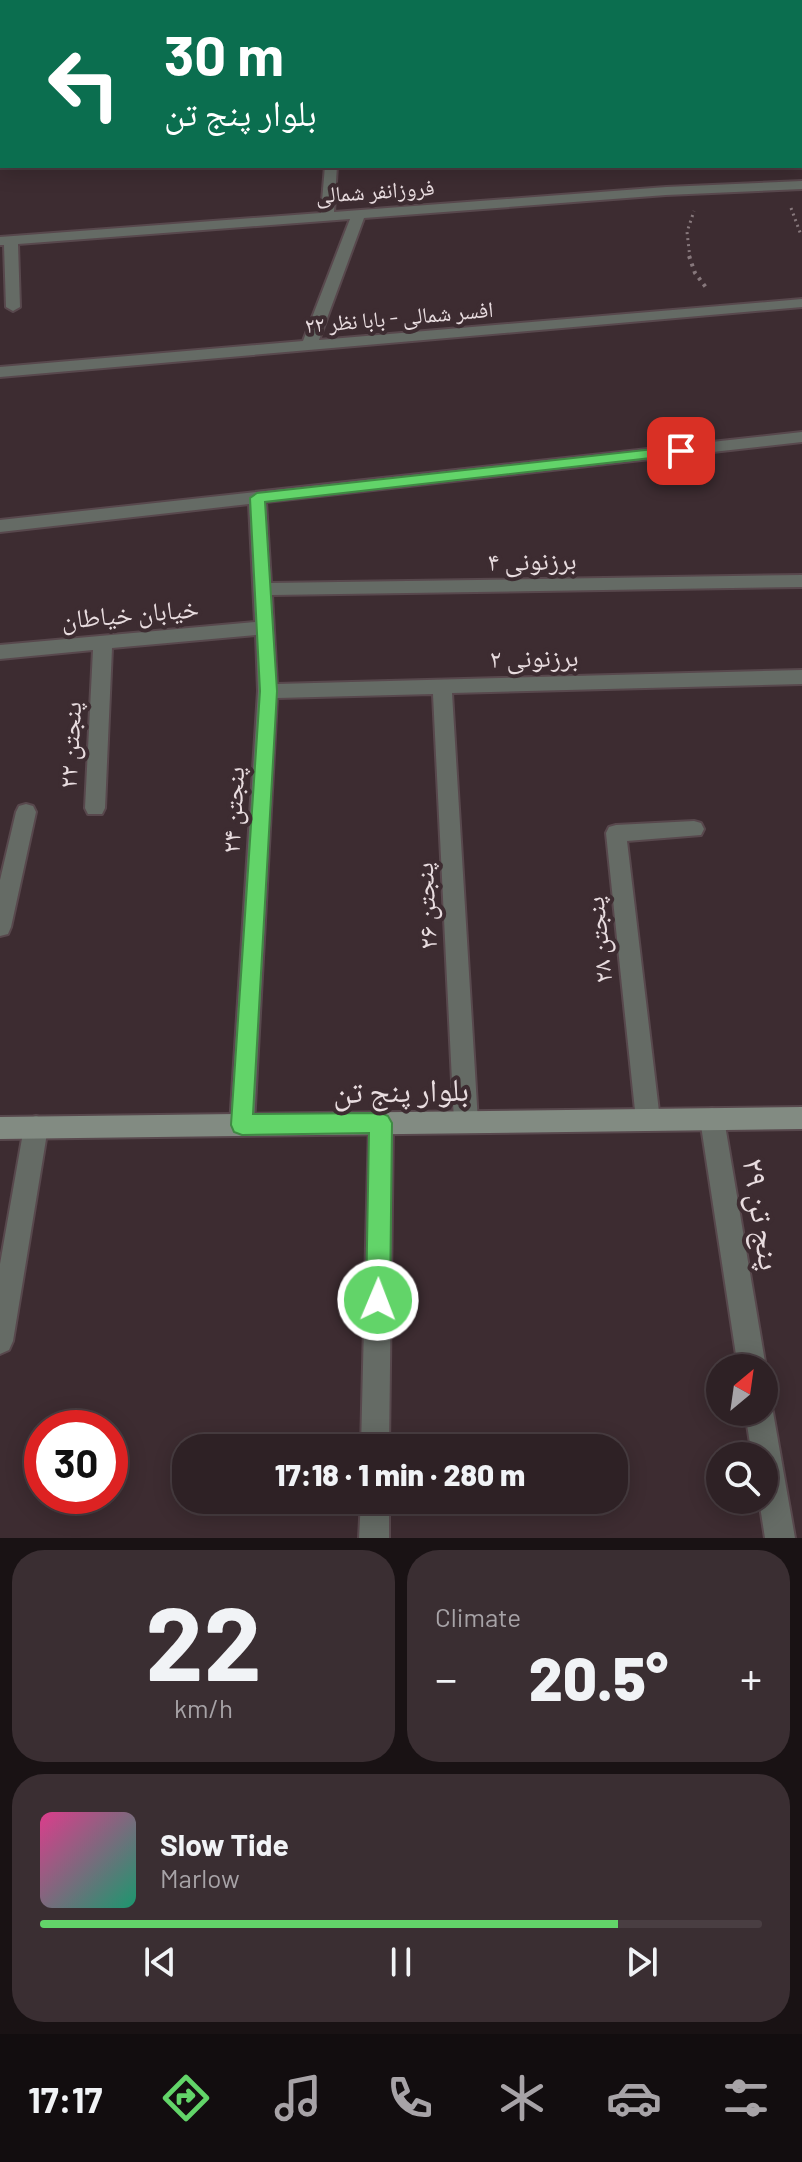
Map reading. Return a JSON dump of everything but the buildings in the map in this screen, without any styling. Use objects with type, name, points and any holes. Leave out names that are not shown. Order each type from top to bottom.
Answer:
[{"type":"main road","name":"بلوار پنج تن","points":[[0,1128],[802,1118]]},
{"type":"street","points":[[327,216],[331,168]]},
{"type":"street","name":"فروزانفر شمالی","points":[[6,241],[705,189],[802,185]]},
{"type":"street","points":[[309,346],[359,214]]},
{"type":"street","points":[[6,241],[13,307]]},
{"type":"street","name":"افسر شمالی - بابا نظر ۲۲","points":[[0,372],[802,303]]},
{"type":"street","points":[[0,526],[802,437]]},
{"type":"street","name":"پنجتن ۲۴","points":[[242,1125],[268,691],[257,498]]},
{"type":"street","name":"برزنونی ۴","points":[[262,589],[802,581]]},
{"type":"street","name":"خیابان خیاطان","points":[[0,652],[264,628]]},
{"type":"street","name":"پنجتن ۲۲","points":[[95,808],[103,643]]},
{"type":"street","name":"برزنونی ۲","points":[[268,691],[802,677]]},
{"type":"street","name":"پنجتن ۲۶","points":[[442,687],[466,1122]]},
{"type":"street","name":"پنجتن ۲۲","points":[[0,927],[26,812]]},
{"type":"street","name":"پنجتن ۲۸","points":[[648,1120],[616,833],[694,829]]},
{"type":"street","name":"پنج تن ۲۹","points":[[712,1119],[750,1354]]},
{"type":"street","points":[[375,1434],[381,1123]]},
{"type":"street","points":[[0,1341],[36,1127]]},
{"type":"street","points":[[761,1426],[780,1538]]},
{"type":"street","points":[[374,1538],[375,1514]]},
{"type":"path","points":[[705,189],[689,220],[686,240],[689,258],[703,284],[728,311]]},
{"type":"route","points":[[378,1300],[381,1123],[242,1125],[268,691],[257,498],[681,451]]}]
